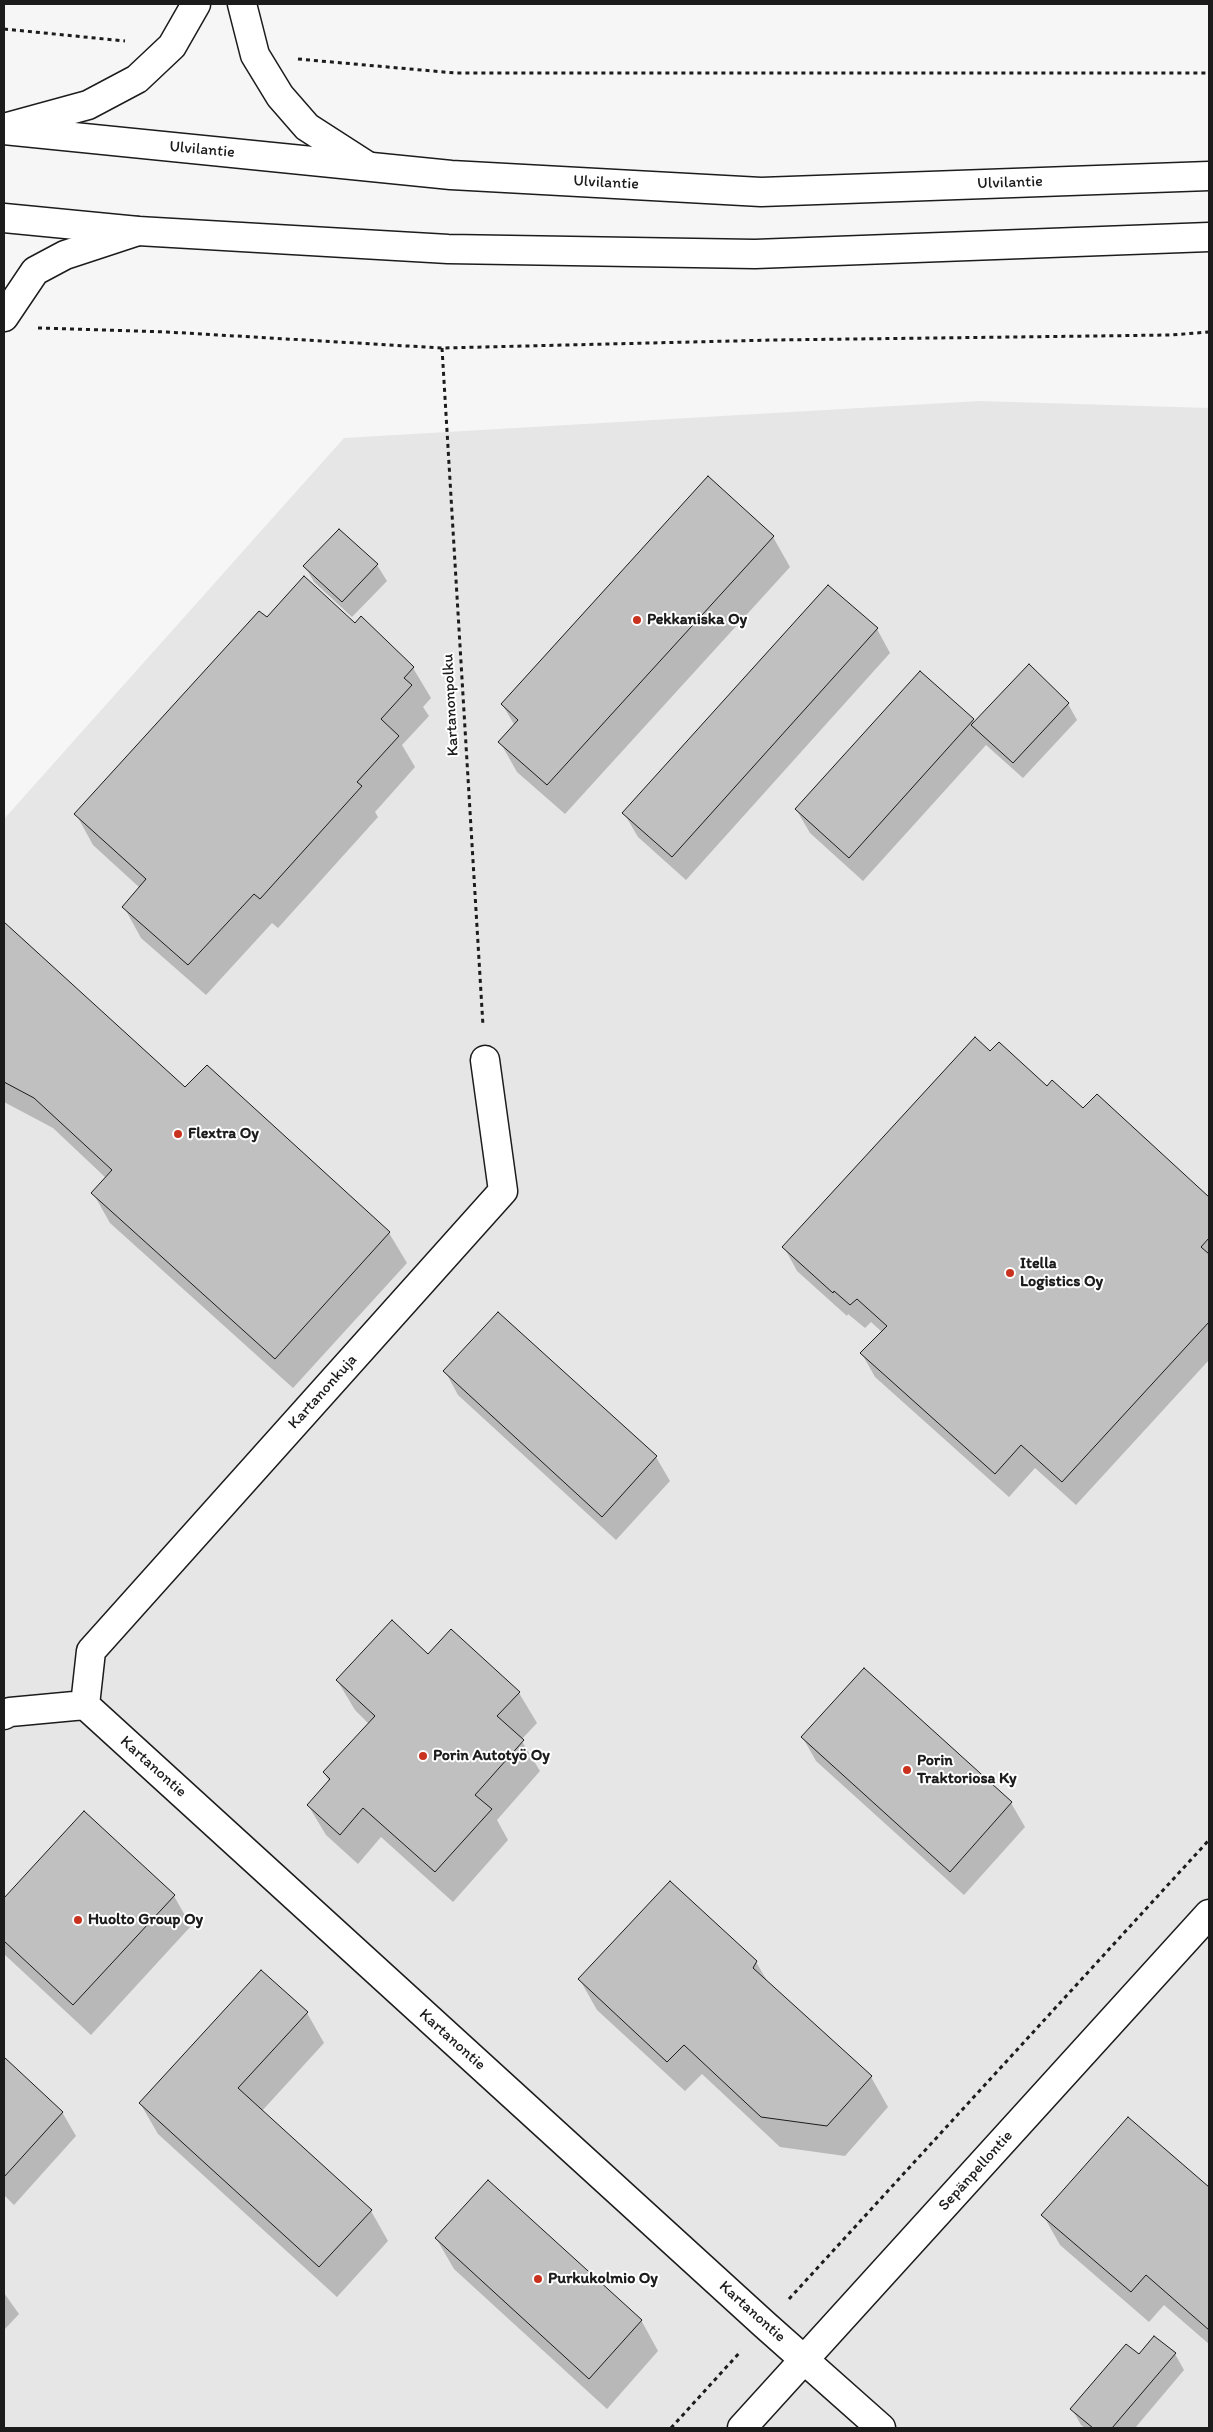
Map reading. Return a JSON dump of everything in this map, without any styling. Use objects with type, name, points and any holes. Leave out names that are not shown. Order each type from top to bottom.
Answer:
[{"type":"main road","points":[[4,129],[88,105],[137,79],[172,46],[196,4]]},
{"type":"main road","points":[[242,4],[255,55],[280,96],[307,127],[366,165]]},
{"type":"main road","name":"Ulvilantie","points":[[4,129],[451,175],[761,192],[1209,176]]},
{"type":"main road","points":[[4,218],[138,231],[448,249],[755,254],[1209,237]]},
{"type":"main road","points":[[4,317],[35,271],[65,255],[138,231]]},
{"type":"main road","name":"Kartanonkuja","points":[[85,1705],[91,1651],[503,1191],[485,1060]]},
{"type":"main road","points":[[4,1715],[10,1712],[85,1705]]},
{"type":"main road","name":"Kartanontie","points":[[85,1705],[765,2325],[881,2428]]},
{"type":"main road","name":"Sepänpellontie","points":[[742,2428],[1209,1914]]},
{"type":"path","points":[[455,73],[1209,73]]},
{"type":"path","points":[[32,328],[167,332],[442,348],[774,340],[1170,335],[1209,332]]},
{"type":"path","name":"Kartanonpolku","points":[[442,348],[485,1060]]},
{"type":"path","points":[[671,2428],[1209,1840]]},
{"type":"shaded area","points":[[980,401],[1209,408],[1209,2428],[4,2428],[4,819],[344,438]]},
{"type":"building","name":"Pekkaniska Oy","points":[[708,476],[774,536],[547,785],[498,742],[518,720],[501,704]]},
{"type":"building","points":[[339,529],[378,564],[342,602],[303,566]]},
{"type":"building","points":[[304,576],[355,623],[361,616],[414,667],[404,678],[412,685],[381,719],[399,736],[357,782],[362,786],[260,899],[254,894],[188,965],[122,907],[146,879],[74,814],[259,611],[267,617]]},
{"type":"building","points":[[828,585],[878,628],[672,857],[622,813]]},
{"type":"building","points":[[1029,664],[1069,703],[1013,763],[971,725]]},
{"type":"building","points":[[920,671],[974,719],[849,858],[795,809]]},
{"type":"building","name":"Flextra Oy","points":[[4,922],[185,1087],[207,1065],[390,1232],[275,1359],[91,1193],[112,1170],[34,1098],[4,1082]]},
{"type":"building","name":"Itella Logistics Oy","points":[[975,1037],[990,1051],[999,1042],[1047,1086],[1052,1080],[1083,1108],[1097,1094],[1209,1197],[1209,1238],[1201,1247],[1209,1254],[1209,1322],[1062,1482],[1021,1445],[995,1474],[860,1353],[887,1326],[857,1299],[850,1305],[834,1291],[833,1293],[782,1247]]},
{"type":"building","points":[[498,1312],[657,1456],[602,1517],[443,1371]]},
{"type":"building","name":"Porin Autotyö Oy","points":[[392,1620],[428,1654],[451,1629],[520,1692],[497,1716],[524,1740],[475,1795],[492,1809],[435,1872],[363,1808],[340,1835],[307,1805],[330,1779],[323,1772],[375,1716],[336,1680]]},
{"type":"building","name":"Porin Traktoriosa Ky","points":[[864,1668],[1012,1802],[950,1872],[801,1737]]},
{"type":"building","name":"Huolto Group Oy","points":[[84,1811],[175,1895],[73,2005],[4,1941],[4,1898]]},
{"type":"building","points":[[670,1881],[757,1961],[753,1968],[872,2076],[827,2126],[761,2117],[684,2045],[667,2062],[578,1979]]},
{"type":"building","points":[[261,1970],[308,2012],[238,2088],[372,2210],[319,2267],[139,2103]]},
{"type":"building","points":[[4,2057],[63,2112],[4,2177]]},
{"type":"building","points":[[1128,2117],[1209,2187],[1209,2330],[1146,2275],[1131,2292],[1041,2215]]},
{"type":"building","name":"Purkukolmio Oy","points":[[488,2180],[642,2320],[589,2379],[435,2238]]},
{"type":"building","points":[[1154,2336],[1176,2353],[1112,2428],[1093,2428],[1070,2409],[1126,2344],[1139,2354]]},
{"type":"place","name":"Pekkaniska Oy","points":[[637,620]]},
{"type":"place","name":"Flextra Oy","points":[[178,1134]]},
{"type":"place","name":"Itella Logistics Oy","points":[[1010,1273]]},
{"type":"place","name":"Porin Autotyö Oy","points":[[423,1756]]},
{"type":"place","name":"Porin Traktoriosa Ky","points":[[907,1770]]},
{"type":"place","name":"Huolto Group Oy","points":[[78,1920]]},
{"type":"place","name":"Purkukolmio Oy","points":[[538,2279]]}]
